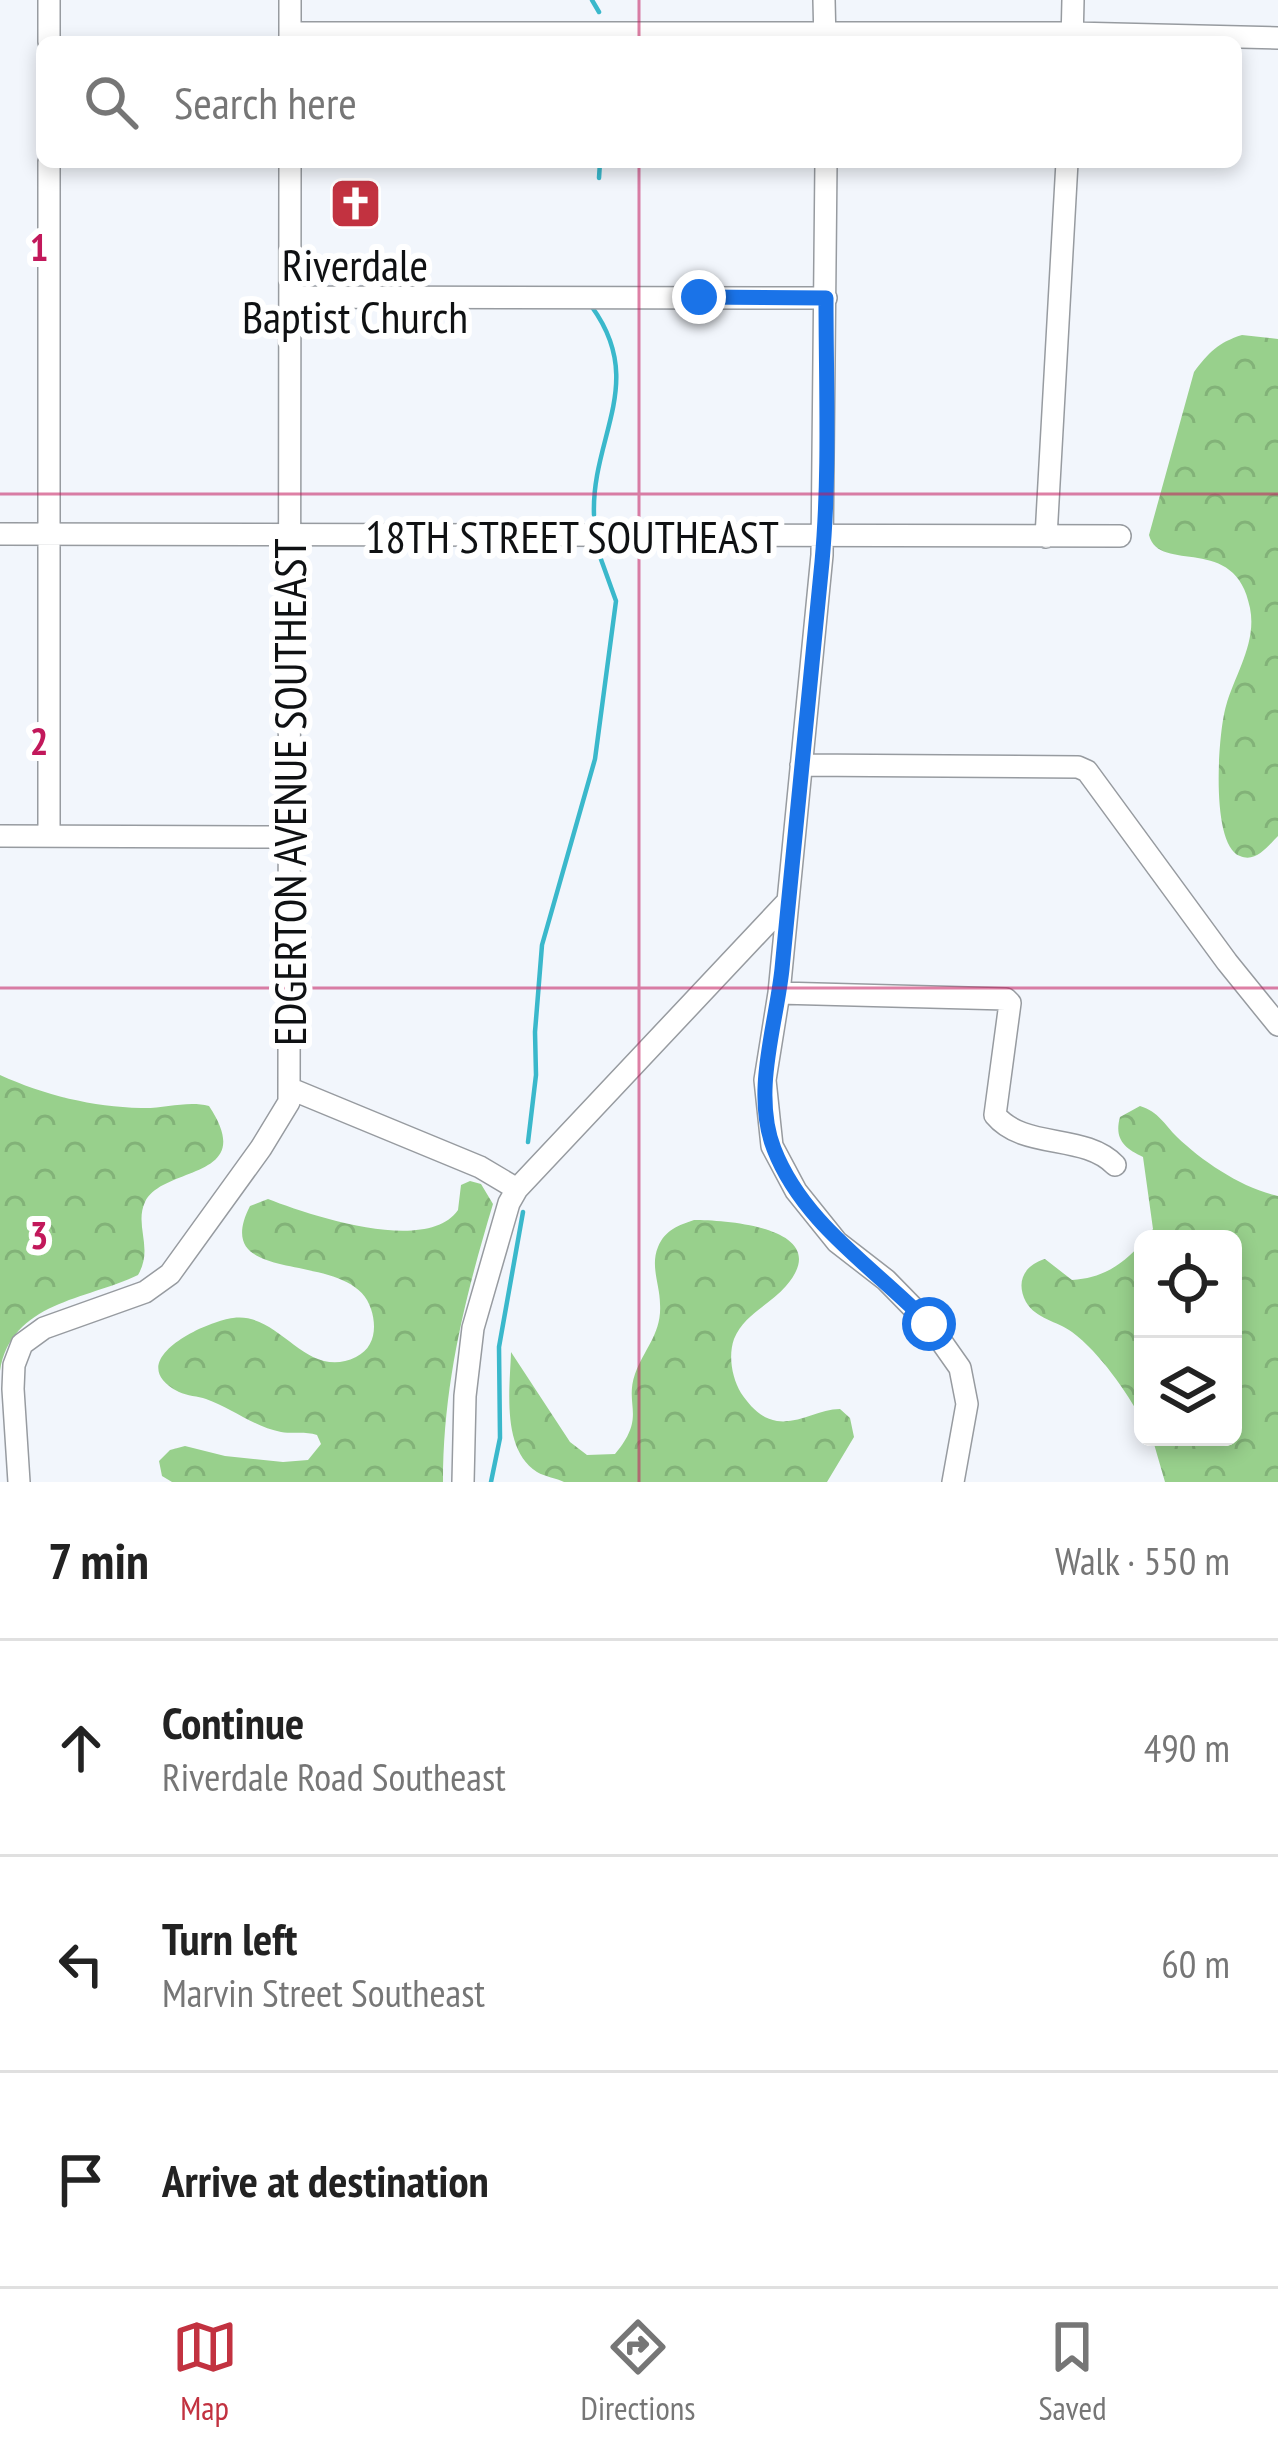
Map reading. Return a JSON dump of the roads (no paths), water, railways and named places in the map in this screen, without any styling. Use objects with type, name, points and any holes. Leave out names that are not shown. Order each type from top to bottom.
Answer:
[{"type":"street","points":[[49,0],[49,36]]},
{"type":"street","points":[[290,0],[290,36]]},
{"type":"street","points":[[824,0],[825,36]]},
{"type":"street","points":[[1072,36],[1073,0]]},
{"type":"street","points":[[1242,38],[1278,38]]},
{"type":"street","points":[[49,168],[49,835]]},
{"type":"street","name":"EDGERTON AVENUE SOUTHEAST","points":[[290,168],[291,1089],[480,1167],[517,1189]]},
{"type":"street","points":[[826,168],[823,538],[779,993],[765,1080],[772,1146],[796,1191],[837,1242],[886,1280],[929,1324],[960,1368],[967,1404],[953,1482]]},
{"type":"street","points":[[1046,537],[1067,168]]},
{"type":"street","points":[[290,298],[826,298]]},
{"type":"street","name":"18TH STREET SOUTHEAST","points":[[0,534],[1120,536]]},
{"type":"street","points":[[801,765],[1078,767],[1095,777],[1192,915],[1278,1025]]},
{"type":"street","points":[[0,836],[289,837]]},
{"type":"street","points":[[463,1482],[464,1396],[473,1328],[509,1203],[517,1189],[788,901]]},
{"type":"street","points":[[779,993],[1006,999],[1010,1004],[995,1115],[1009,1128],[1091,1151],[1115,1165]]},
{"type":"street","points":[[19,1482],[14,1377],[22,1344],[44,1328],[145,1292],[170,1274],[260,1148],[285,1109],[291,1089]]},
{"type":"waterway","points":[[592,0],[599,12]]},
{"type":"waterway","points":[[599,178],[600,168]]},
{"type":"waterway","points":[[592,307],[608,335],[616,386],[595,487],[594,515]]},
{"type":"waterway","points":[[528,1142],[542,945],[595,759],[616,601],[598,551]]},
{"type":"waterway","points":[[491,1482],[500,1438],[499,1347],[523,1212]]},
{"type":"place","name":"Riverdale Baptist Church","points":[[355,204]]}]
